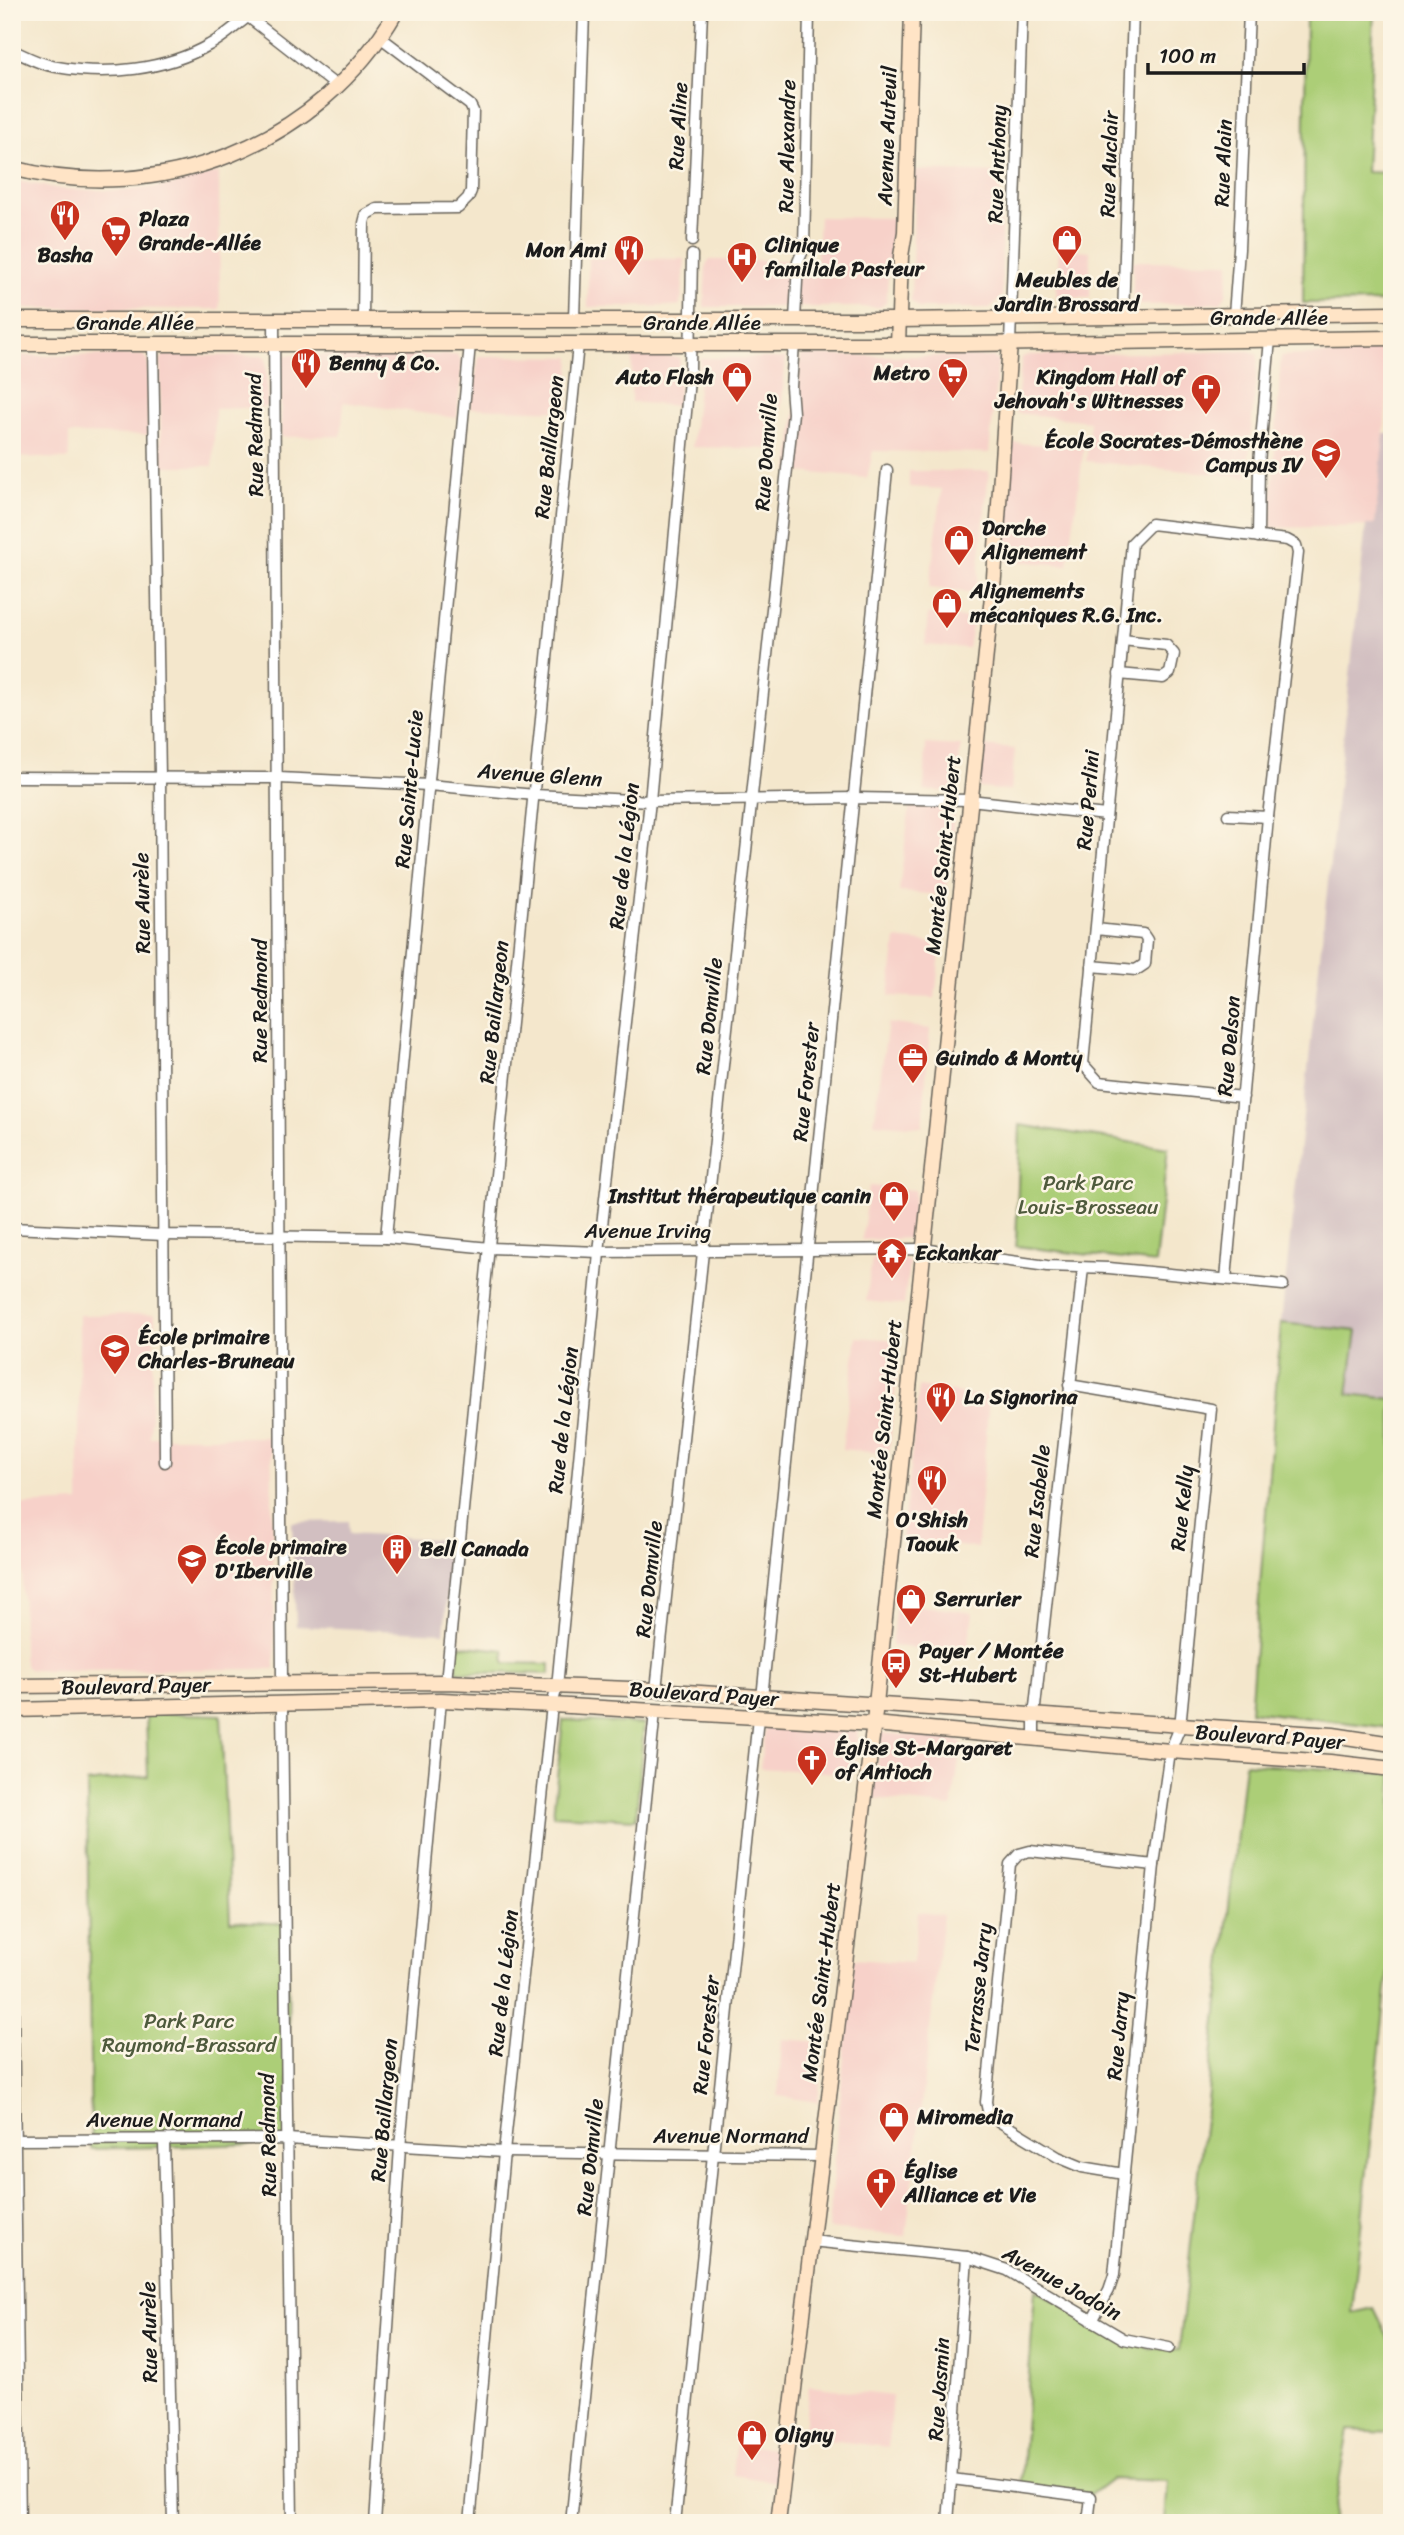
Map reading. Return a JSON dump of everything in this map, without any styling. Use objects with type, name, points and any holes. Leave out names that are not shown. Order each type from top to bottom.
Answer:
[{"type":"street","points":[[12,168],[50,177],[97,180],[141,178],[190,169],[232,155],[270,137],[338,87],[380,37],[396,12]]},
{"type":"street","points":[[574,320],[584,12]]},
{"type":"street","name":"Rue Aline","points":[[692,241],[702,12]]},
{"type":"street","name":"Rue Alexandre","points":[[795,320],[798,262],[804,248],[809,12]]},
{"type":"street","name":"Avenue Auteuil","points":[[898,345],[901,256],[905,232],[912,12]]},
{"type":"street","name":"Rue Anthony","points":[[1011,318],[1022,12]]},
{"type":"street","name":"Rue Auclair","points":[[1123,316],[1133,12]]},
{"type":"street","name":"Rue Alain","points":[[1234,315],[1249,12]]},
{"type":"street","points":[[12,50],[56,67],[99,71],[137,68],[173,60],[210,45],[245,15],[338,87]]},
{"type":"street","points":[[363,320],[366,215],[375,209],[458,208],[471,191],[473,111],[470,104],[380,37]]},
{"type":"street","points":[[691,320],[692,255]]},
{"type":"street","name":"Grande Allée","points":[[12,320],[898,320],[1392,313]]},
{"type":"street","name":"Montée Saint-Hubert","points":[[778,2523],[874,1724],[994,577],[1011,318]]},
{"type":"street","name":"Rue Redmond","points":[[274,320],[279,778],[282,1683]]},
{"type":"street","name":"Rue de la Légion","points":[[470,2523],[504,2152],[556,1687],[599,1252],[650,801],[690,369],[691,320]]},
{"type":"street","name":"Grande Allée","points":[[12,344],[898,345],[1392,338]]},
{"type":"street","points":[[1258,537],[1259,463],[1270,339]]},
{"type":"street","name":"Rue Aurèle","points":[[153,344],[160,777],[165,1462]]},
{"type":"street","name":"Rue Sainte-Lucie","points":[[386,1238],[470,344]]},
{"type":"street","name":"Rue Baillargeon","points":[[446,1682],[578,344]]},
{"type":"street","name":"Rue Domville","points":[[656,1690],[793,413],[791,387],[794,344]]},
{"type":"street","name":"Rue Forester","points":[[762,1698],[887,470]]},
{"type":"street","name":"Rue Perlini","points":[[1244,1097],[1099,1082],[1083,1064],[1132,543],[1151,524],[1258,537]]},
{"type":"street","name":"Rue Delson","points":[[1226,1279],[1268,817],[1298,553],[1296,545],[1287,540],[1258,537]]},
{"type":"street","points":[[1119,674],[1163,678],[1170,673],[1174,654],[1166,645],[1122,640]]},
{"type":"street","name":"Avenue Glenn","points":[[12,777],[279,778],[429,785],[535,795],[650,801],[855,798],[970,800],[1106,815]]},
{"type":"street","points":[[1228,815],[1268,817]]},
{"type":"street","points":[[1092,967],[1136,970],[1145,964],[1147,940],[1143,934],[1096,929]]},
{"type":"street","name":"Avenue Irving","points":[[12,1227],[164,1234],[386,1238],[490,1248],[599,1252],[923,1249],[1047,1266],[1283,1285]]},
{"type":"street","name":"Rue Isabelle","points":[[1034,1739],[1034,1716],[1083,1268]]},
{"type":"street","name":"Rue Kelly","points":[[1069,1385],[1211,1409],[1180,1727],[1170,1751]]},
{"type":"street","name":"Boulevard Payer","points":[[12,1686],[446,1682],[656,1690],[1180,1727],[1333,1735],[1392,1744]]},
{"type":"street","name":"Rue Baillargeon","points":[[375,2523],[400,2147],[441,1700]]},
{"type":"street","name":"Boulevard Payer","points":[[12,1710],[441,1700],[874,1724],[1392,1769]]},
{"type":"street","name":"Rue Redmond","points":[[282,1704],[292,2523]]},
{"type":"street","name":"Rue Domville","points":[[571,2523],[655,1712]]},
{"type":"street","name":"Rue Forester","points":[[675,2523],[758,1718]]},
{"type":"street","name":"Rue Jarry","points":[[1092,2321],[1114,2275],[1154,1865],[1170,1751]]},
{"type":"street","name":"Terrasse Jarry","points":[[1124,2174],[1082,2167],[1058,2157],[995,2119],[988,2111],[986,2102],[1010,1864],[1019,1854],[1030,1852],[1154,1865]]},
{"type":"street","points":[[12,1929],[20,2523]]},
{"type":"street","name":"Avenue Normand","points":[[13,2140],[287,2139],[504,2152],[820,2156]]},
{"type":"street","name":"Rue Aurèle","points":[[164,2141],[173,2523]]},
{"type":"street","name":"Avenue Jodoin","points":[[811,2241],[967,2257],[1007,2270],[1124,2339],[1169,2348]]},
{"type":"street","name":"Rue Jasmin","points":[[947,2523],[967,2257]]},
{"type":"street","points":[[952,2479],[1091,2497],[1088,2523]]},
{"type":"shaded area","points":[[915,170],[1000,173],[1002,296],[991,308],[918,308],[911,301]]},
{"type":"shaded area","name":"Plaza Grande-Allée","points":[[219,172],[220,309],[19,308],[12,304],[12,180],[60,189],[124,191],[167,186]]},
{"type":"shaded area","points":[[819,217],[893,218],[886,302],[881,307],[704,307],[706,265],[710,260],[817,260]]},
{"type":"shaded area","points":[[1059,248],[1090,251],[1090,298],[1056,297]]},
{"type":"shaded area","points":[[588,258],[685,259],[679,306],[588,307]]},
{"type":"shaded area","points":[[1133,261],[1230,262],[1226,295],[1220,303],[1140,305],[1133,298]]},
{"type":"shaded area","name":"École Socrates-Démosthène Campus IV","points":[[1350,349],[1392,349],[1375,526],[1270,528],[1281,356],[1346,354]]},
{"type":"shaded area","points":[[1250,351],[1258,355],[1247,477],[1086,461],[1090,421],[1016,413],[1022,357],[1029,355]]},
{"type":"shaded area","points":[[143,355],[148,361],[148,435],[69,434],[69,459],[14,457],[14,356]]},
{"type":"shaded area","points":[[164,355],[263,356],[266,359],[267,407],[215,409],[213,466],[161,466],[160,361]]},
{"type":"shaded area","points":[[281,355],[458,355],[462,364],[457,418],[344,402],[341,436],[281,437]]},
{"type":"shaded area","points":[[801,355],[994,357],[998,362],[989,453],[873,451],[867,478],[789,471]]},
{"type":"shaded area","points":[[479,356],[571,357],[567,411],[470,408]]},
{"type":"shaded area","points":[[632,356],[680,357],[678,406],[631,402]]},
{"type":"shaded area","points":[[701,358],[786,358],[777,449],[692,447]]},
{"type":"shaded area","points":[[1384,434],[1392,434],[1392,1399],[1348,1394],[1356,1331],[1281,1323],[1366,525],[1375,525]]},
{"type":"shaded area","points":[[1012,443],[1084,447],[1068,565],[1002,560]]},
{"type":"shaded area","points":[[909,471],[989,471],[976,593],[929,588],[942,489],[909,487]]},
{"type":"shaded area","points":[[928,614],[973,619],[968,648],[925,645]]},
{"type":"shaded area","points":[[926,744],[961,746],[956,791],[924,791]]},
{"type":"shaded area","points":[[983,746],[1015,749],[1011,791],[979,788]]},
{"type":"shaded area","points":[[910,805],[955,805],[946,895],[899,892]]},
{"type":"shaded area","points":[[896,939],[941,944],[935,998],[889,996]]},
{"type":"shaded area","points":[[888,1023],[930,1029],[922,1127],[874,1123]]},
{"type":"shaded area","points":[[869,1186],[915,1190],[909,1238],[862,1240]]},
{"type":"shaded area","points":[[872,1259],[905,1259],[909,1263],[904,1305],[866,1301]]},
{"type":"shaded area","points":[[155,1314],[150,1437],[271,1437],[275,1669],[31,1670],[26,1667],[23,1658],[22,1505],[79,1502],[79,1315]]},
{"type":"shaded area","points":[[857,1337],[900,1340],[889,1454],[842,1449]]},
{"type":"shaded area","points":[[919,1387],[989,1397],[977,1548],[902,1539]]},
{"type":"shaded area","points":[[348,1521],[349,1534],[452,1540],[444,1633],[296,1626],[292,1522]]},
{"type":"shaded area","points":[[896,1602],[973,1613],[967,1652],[891,1646]]},
{"type":"shaded area","points":[[765,1727],[858,1730],[854,1774],[760,1768]]},
{"type":"shaded area","points":[[882,1733],[962,1741],[952,1807],[872,1798]]},
{"type":"shaded area","points":[[918,1912],[943,1915],[906,2236],[828,2229],[853,1959],[913,1963]]},
{"type":"shaded area","points":[[782,2039],[823,2042],[818,2102],[778,2096]]},
{"type":"shaded area","points":[[809,2386],[892,2396],[888,2447],[803,2437]]},
{"type":"shaded area","points":[[736,2445],[783,2449],[777,2482],[733,2475]]},
{"type":"green space","points":[[1306,12],[1374,12],[1366,172],[1392,173],[1390,302],[1303,303]]},
{"type":"green space","name":"Park Parc Louis-Brosseau","points":[[1020,1125],[1168,1148],[1155,1263],[1016,1246]]},
{"type":"green space","points":[[1281,1323],[1357,1331],[1348,1394],[1392,1399],[1392,1728],[1250,1711]]},
{"type":"green space","points":[[456,1645],[504,1650],[505,1663],[550,1664],[550,1674],[457,1672]]},
{"type":"green space","name":"Park Parc Raymond-Brassard","points":[[146,1713],[221,1715],[230,1921],[288,1924],[289,2143],[91,2149],[87,1783],[148,1776]]},
{"type":"green space","points":[[563,1720],[644,1724],[636,1819],[553,1815]]},
{"type":"green space","points":[[1245,1763],[1392,1774],[1392,1933],[1352,2313],[1374,2308],[1392,2345],[1392,2432],[1348,2430],[1332,2523],[1165,2523],[1168,2481],[1111,2479],[1090,2495],[1021,2486],[1035,2290],[1149,2348],[1179,2350]]},
{"type":"place","name":"Basha","points":[[65,242]]},
{"type":"place","name":"Plaza Grande-Allée","points":[[116,258]]},
{"type":"place","name":"Meubles de Jardin Brossard","points":[[1067,267]]},
{"type":"place","name":"Mon Ami","points":[[629,277]]},
{"type":"place","name":"Clinique familiale Pasteur","points":[[742,284]]},
{"type":"place","name":"Benny & Co.","points":[[306,390]]},
{"type":"place","name":"Metro","points":[[953,400]]},
{"type":"place","name":"Auto Flash","points":[[737,404]]},
{"type":"place","name":"Kingdom Hall of Jehovah's Witnesses","points":[[1206,416]]},
{"type":"place","name":"École Socrates-Démosthène Campus IV","points":[[1326,480]]},
{"type":"place","name":"Darche Alignement","points":[[959,567]]},
{"type":"place","name":"Alignements mécaniques R.G. Inc.","points":[[947,630]]},
{"type":"place","name":"Guindo & Monty","points":[[913,1085]]},
{"type":"place","name":"Institut thérapeutique canin","points":[[894,1223]]},
{"type":"place","name":"Eckankar","points":[[892,1280]]},
{"type":"place","name":"École primaire Charles-Bruneau","points":[[115,1376]]},
{"type":"place","name":"La Signorina","points":[[941,1424]]},
{"type":"place","name":"O'Shish Taouk","points":[[932,1507]]},
{"type":"place","name":"Bell Canada","points":[[397,1576]]},
{"type":"place","name":"École primaire D'Iberville","points":[[192,1586]]},
{"type":"place","name":"Serrurier","points":[[911,1626]]},
{"type":"place","name":"Payer / Montée St-Hubert","points":[[896,1690]]},
{"type":"place","name":"Église St-Margaret of Antioch","points":[[812,1787]]},
{"type":"place","name":"Miromedia","points":[[894,2144]]},
{"type":"place","name":"Église Alliance et Vie","points":[[881,2210]]},
{"type":"place","name":"Oligny","points":[[752,2462]]}]
